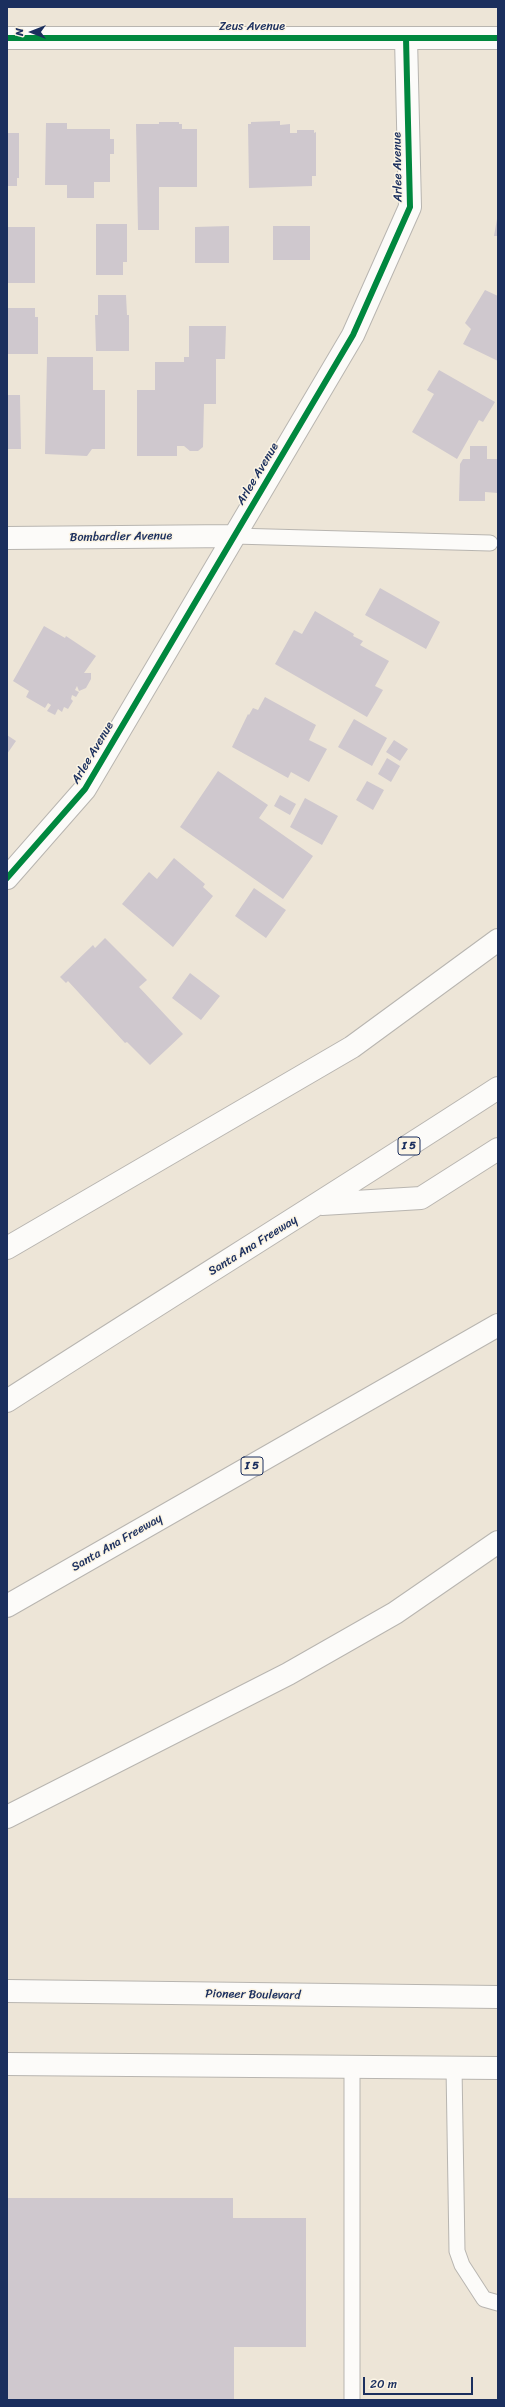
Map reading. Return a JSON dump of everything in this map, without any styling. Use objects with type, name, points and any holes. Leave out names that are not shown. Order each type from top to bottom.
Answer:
[{"type":"main road","name":"Zeus Avenue","points":[[7,38],[498,38]]},
{"type":"main road","name":"Arlee Avenue","points":[[7,878],[85,789],[353,334],[410,207],[406,38]]},
{"type":"main road","name":"Bombardier Avenue","points":[[7,538],[234,536]]},
{"type":"main road","points":[[7,1248],[352,1047],[498,940]]},
{"type":"main road","name":"Santa Ana Freeway","points":[[7,1401],[126,1324],[321,1204],[498,1088]]},
{"type":"main road","points":[[321,1204],[421,1198],[498,1149]]},
{"type":"main road","name":"Santa Ana Freeway","points":[[7,1606],[498,1325]]},
{"type":"main road","points":[[7,1817],[288,1674],[395,1613],[498,1542]]},
{"type":"main road","name":"Pioneer Boulevard","points":[[7,1991],[498,1997]]},
{"type":"main road","points":[[7,2064],[498,2068]]},
{"type":"lane","points":[[234,536],[490,543]]},
{"type":"lane","points":[[7,2074],[30,2064]]},
{"type":"lane","points":[[352,2067],[352,2400]]},
{"type":"lane","points":[[454,2067],[457,2251],[462,2265],[484,2299],[498,2303]]},
{"type":"building","points":[[280,121],[280,125],[290,124],[290,133],[297,133],[297,130],[314,130],[314,133],[316,132],[316,176],[312,176],[312,186],[249,188],[248,124],[251,124],[251,122]]},
{"type":"building","points":[[159,122],[179,122],[179,124],[182,124],[182,129],[197,129],[197,187],[159,187],[159,230],[138,230],[136,124],[159,124]]},
{"type":"building","points":[[46,123],[67,123],[67,129],[110,129],[110,139],[114,139],[114,154],[110,154],[110,182],[94,182],[94,198],[67,198],[67,185],[45,185]]},
{"type":"building","points":[[7,133],[19,133],[19,178],[17,178],[17,186],[7,186]]},
{"type":"building","points":[[497,219],[498,236],[494,236]]},
{"type":"building","points":[[96,224],[127,224],[127,262],[123,262],[123,275],[96,275]]},
{"type":"building","points":[[229,226],[229,263],[195,263],[195,227]]},
{"type":"building","points":[[273,226],[310,226],[310,260],[273,260]]},
{"type":"building","points":[[7,227],[35,227],[35,283],[7,283]]},
{"type":"building","points":[[485,290],[498,296],[498,361],[463,344],[471,329],[465,323]]},
{"type":"building","points":[[98,295],[126,295],[127,315],[129,315],[129,351],[96,351],[95,315],[98,315]]},
{"type":"building","points":[[7,308],[35,308],[35,317],[38,317],[38,354],[7,354]]},
{"type":"building","points":[[189,326],[226,326],[225,359],[216,359],[216,404],[204,404],[203,447],[198,451],[190,451],[184,446],[177,446],[177,456],[137,456],[137,390],[155,390],[155,362],[184,362],[184,357],[189,357]]},
{"type":"building","points":[[47,357],[93,357],[93,390],[105,390],[105,449],[92,449],[87,456],[45,454]]},
{"type":"building","points":[[439,370],[495,402],[483,422],[479,420],[457,459],[412,432],[434,394],[427,390]]},
{"type":"building","points":[[7,395],[20,395],[21,449],[7,449]]},
{"type":"building","points":[[470,446],[487,446],[487,459],[498,459],[498,493],[485,492],[485,501],[459,501],[460,464],[463,459],[470,459]]},
{"type":"building","points":[[380,588],[440,622],[426,649],[365,615]]},
{"type":"building","points":[[315,611],[354,634],[353,636],[363,641],[360,645],[389,661],[375,686],[383,690],[367,717],[275,664],[294,630],[302,634]]},
{"type":"building","points":[[44,626],[65,638],[66,636],[96,656],[84,673],[91,673],[91,679],[86,688],[79,691],[77,686],[75,690],[79,692],[76,697],[72,695],[71,699],[73,701],[68,709],[64,707],[62,712],[58,709],[55,715],[47,711],[51,705],[48,703],[45,708],[26,697],[29,691],[13,681]]},
{"type":"building","points":[[265,697],[316,725],[309,740],[327,749],[309,782],[291,772],[288,778],[232,747],[248,714],[249,715],[253,708],[258,710]]},
{"type":"building","points":[[354,719],[387,738],[372,766],[338,747]]},
{"type":"building","points":[[7,735],[16,741],[7,754]]},
{"type":"building","points":[[394,740],[408,749],[400,761],[386,752]]},
{"type":"building","points":[[387,758],[400,766],[391,782],[378,774]]},
{"type":"building","points":[[218,771],[268,805],[259,818],[313,856],[283,899],[180,827]]},
{"type":"building","points":[[367,781],[384,790],[373,810],[356,800]]},
{"type":"building","points":[[280,795],[296,804],[290,815],[274,806]]},
{"type":"building","points":[[305,798],[338,816],[322,845],[290,827]]},
{"type":"building","points":[[174,858],[205,884],[203,887],[213,896],[173,947],[122,904],[149,872],[157,879]]},
{"type":"building","points":[[254,888],[286,910],[266,938],[235,916]]},
{"type":"building","points":[[105,938],[147,980],[139,987],[183,1034],[150,1065],[127,1042],[125,1043],[68,981],[66,983],[60,977],[93,945],[95,948]]},
{"type":"building","points":[[190,973],[220,996],[201,1020],[172,998]]},
{"type":"building","points":[[7,2198],[233,2198],[233,2218],[306,2218],[306,2347],[234,2347],[234,2400],[7,2400]]},
{"type":"cycle path","points":[[7,38],[498,38]]},
{"type":"cycle path","points":[[7,878],[85,789],[353,335],[410,207],[406,38]]}]
